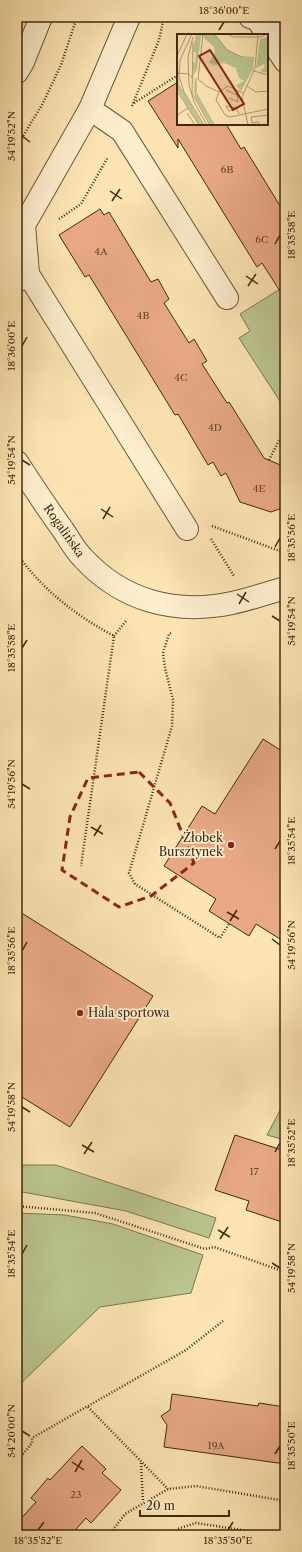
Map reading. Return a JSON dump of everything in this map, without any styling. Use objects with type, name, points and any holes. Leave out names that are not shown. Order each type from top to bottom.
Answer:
[{"type":"street","points":[[17,72],[23,62],[41,17]]},
{"type":"street","points":[[128,17],[90,109],[24,225],[23,278],[197,526]]},
{"type":"street","points":[[254,18],[285,24]]},
{"type":"street","points":[[254,18],[266,34]]},
{"type":"street","points":[[268,37],[285,61]]},
{"type":"street","points":[[90,109],[122,131],[226,298]]},
{"type":"street","name":"Rogalińska","points":[[17,462],[81,557],[100,575],[128,592],[154,603],[177,607],[204,607],[233,603],[285,588]]},
{"type":"path","points":[[17,146],[42,105],[61,64],[77,17]]},
{"type":"path","points":[[57,220],[81,204],[122,131],[159,40],[164,17]]},
{"type":"path","points":[[134,104],[177,76]]},
{"type":"path","points":[[269,460],[285,429]]},
{"type":"path","points":[[197,526],[285,553]]},
{"type":"path","points":[[208,534],[235,578]]},
{"type":"path","points":[[17,554],[28,570],[68,607],[90,623],[114,636]]},
{"type":"path","points":[[81,866],[114,636],[130,616]]},
{"type":"path","points":[[174,631],[169,634],[163,653],[173,700],[172,726],[129,873],[135,884],[220,938],[229,924]]},
{"type":"path","points":[[17,1206],[95,1213],[205,1249],[214,1247],[285,1272]]},
{"type":"path","points":[[17,1461],[32,1443],[32,1438],[186,1350],[223,1321]]},
{"type":"path","points":[[88,1407],[168,1489]]},
{"type":"path","points":[[141,1462],[143,1502]]},
{"type":"path","points":[[109,1535],[125,1514],[143,1502],[168,1489],[196,1486],[285,1501]]},
{"type":"path","points":[[168,1535],[180,1528],[196,1523],[274,1535]]},
{"type":"highlighted area","points":[[139,772],[170,803],[194,863],[151,896],[119,907],[62,870],[70,817],[88,778]]},
{"type":"green space","points":[[285,286],[285,409],[239,338],[250,331],[240,314]]},
{"type":"green space","points":[[285,1101],[285,1140],[267,1135]]},
{"type":"green space","points":[[17,1165],[56,1165],[216,1218],[209,1238],[126,1211],[17,1191]]},
{"type":"green space","points":[[17,1213],[65,1215],[113,1224],[203,1255],[191,1293],[100,1307],[17,1387]]},
{"type":"building","points":[[177,83],[177,125],[227,125],[241,149],[244,147],[285,214],[285,299],[262,263],[257,267],[178,139],[178,148],[148,101]]},
{"type":"building","points":[[100,209],[104,215],[109,212],[151,282],[158,279],[169,299],[164,303],[189,343],[194,339],[207,361],[202,364],[227,403],[229,402],[264,458],[285,467],[285,507],[271,512],[240,502],[226,473],[221,476],[213,462],[208,465],[178,414],[175,415],[89,275],[85,277],[59,235]]},
{"type":"building","name":"Żłobek Bursztynek","points":[[263,739],[285,753],[285,942],[256,924],[249,936],[209,911],[216,899],[164,866],[202,806],[215,814]]},
{"type":"building","name":"Hala sportowa","points":[[17,910],[153,996],[70,1127],[17,1094]]},
{"type":"building","points":[[235,1135],[285,1151],[285,1223],[246,1210],[249,1201],[215,1190]]},
{"type":"building","points":[[172,1394],[258,1406],[259,1403],[285,1407],[285,1464],[164,1447],[167,1425],[161,1416],[170,1410]]},
{"type":"building","points":[[82,1446],[106,1469],[102,1473],[121,1490],[91,1523],[86,1518],[71,1535],[17,1535],[17,1523],[36,1502],[31,1498],[48,1478],[50,1480]]},
{"type":"place","name":"Żłobek Bursztynek","points":[[231,845]]},
{"type":"place","name":"Hala sportowa","points":[[80,1013]]}]
